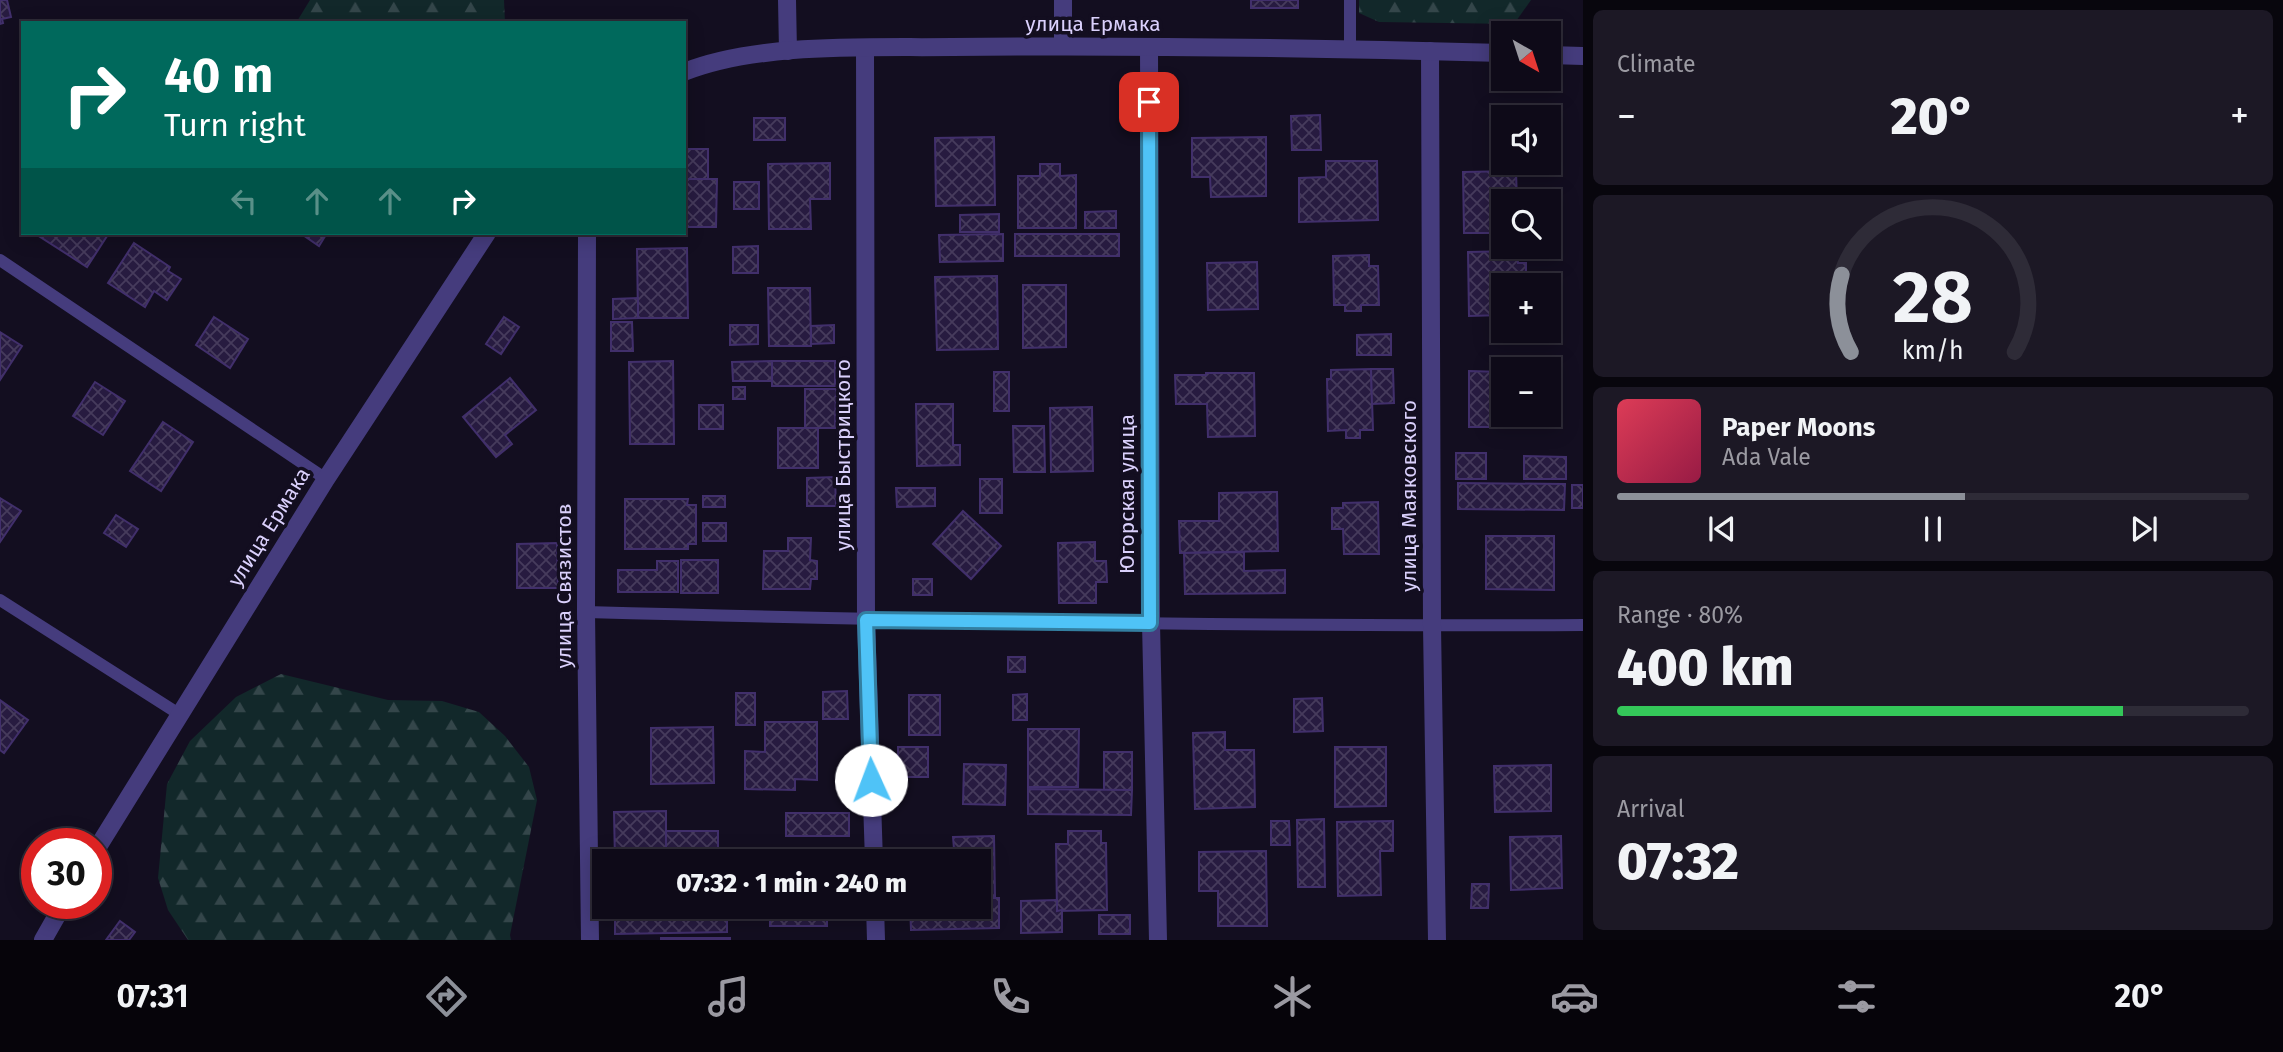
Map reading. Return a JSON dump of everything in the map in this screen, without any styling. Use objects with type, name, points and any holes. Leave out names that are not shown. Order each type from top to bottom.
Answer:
[{"type":"street","points":[[787,0],[788,51]]},
{"type":"street","points":[[1063,0],[1063,46]]},
{"type":"street","name":"улица Ермака","points":[[686,71],[737,57],[788,51],[865,48],[1063,46],[1491,53]]},
{"type":"street","name":"Югорская улица","points":[[1149,47],[1150,623],[1158,940]]},
{"type":"street","name":"улица Быстрицкого","points":[[865,48],[866,620],[874,849]]},
{"type":"street","name":"улица Маяковского","points":[[1430,51],[1437,940]]},
{"type":"street","points":[[1561,54],[1583,55]]},
{"type":"street","name":"улица Ермака","points":[[109,828],[326,480],[486,235]]},
{"type":"street","name":"улица Связистов","points":[[587,235],[586,612],[590,940]]},
{"type":"street","points":[[43,940],[55,919]]},
{"type":"street","points":[[875,919],[876,940]]},
{"type":"lane","points":[[1350,0],[1350,50]]},
{"type":"lane","points":[[0,260],[326,480]]},
{"type":"lane","points":[[0,600],[178,714]]},
{"type":"lane","points":[[586,612],[866,620],[1583,625]]},
{"type":"green space","points":[[310,0],[504,0],[505,21],[297,21]]},
{"type":"green space","points":[[1359,0],[1531,0],[1516,21],[1491,21],[1491,24],[1379,22],[1359,13]]},
{"type":"green space","points":[[281,674],[388,700],[442,701],[479,712],[505,736],[529,767],[537,800],[511,940],[188,940],[168,910],[158,878],[167,784],[190,741],[236,697]]},
{"type":"building","points":[[0,0],[7,0],[11,17],[2,19],[3,23],[0,24]]},
{"type":"building","points":[[1251,0],[1298,0],[1298,8],[1251,8]]},
{"type":"building","points":[[1320,115],[1321,150],[1292,150],[1291,116]]},
{"type":"building","points":[[754,118],[785,118],[785,140],[754,140]]},
{"type":"building","points":[[994,137],[995,205],[936,206],[935,138]]},
{"type":"building","points":[[1266,137],[1266,196],[1211,197],[1210,177],[1192,177],[1192,138]]},
{"type":"building","points":[[686,149],[708,149],[708,179],[686,179]]},
{"type":"building","points":[[1326,161],[1377,161],[1378,220],[1299,222],[1299,178],[1326,177]]},
{"type":"building","points":[[830,163],[830,199],[810,199],[811,229],[769,229],[768,164]]},
{"type":"building","points":[[1040,164],[1060,164],[1060,176],[1076,175],[1076,228],[1018,228],[1018,176],[1040,176]]},
{"type":"building","points":[[1491,171],[1491,175],[1516,175],[1517,189],[1491,189],[1491,233],[1464,233],[1463,172]]},
{"type":"building","points":[[686,179],[717,179],[716,227],[686,227]]},
{"type":"building","points":[[734,182],[759,182],[759,209],[734,209]]},
{"type":"building","points":[[1116,211],[1116,228],[1085,228],[1085,212]]},
{"type":"building","points":[[999,214],[999,232],[960,232],[960,215]]},
{"type":"building","points":[[1003,234],[1003,261],[940,262],[939,235]]},
{"type":"building","points":[[1015,234],[1119,234],[1119,256],[1015,256]]},
{"type":"building","points":[[37,235],[108,235],[87,267]]},
{"type":"building","points":[[303,235],[326,235],[319,246]]},
{"type":"building","points":[[134,243],[170,267],[168,271],[181,279],[167,300],[154,291],[145,307],[108,283]]},
{"type":"building","points":[[758,246],[758,273],[733,273],[733,247]]},
{"type":"building","points":[[687,248],[688,318],[638,318],[637,249]]},
{"type":"building","points":[[1468,252],[1491,252],[1491,259],[1518,259],[1518,263],[1526,263],[1526,273],[1491,273],[1491,315],[1469,316]]},
{"type":"building","points":[[1369,255],[1369,266],[1378,266],[1379,305],[1361,305],[1361,311],[1345,311],[1345,305],[1334,305],[1333,256]]},
{"type":"building","points":[[1257,262],[1258,309],[1208,310],[1207,263]]},
{"type":"building","points":[[997,276],[998,349],[937,350],[935,277]]},
{"type":"building","points":[[1023,285],[1066,285],[1066,347],[1023,348]]},
{"type":"building","points":[[768,288],[810,288],[811,346],[769,346]]},
{"type":"building","points":[[638,298],[638,318],[613,319],[613,299]]},
{"type":"building","points":[[214,317],[248,339],[230,368],[196,345]]},
{"type":"building","points":[[504,317],[519,327],[501,354],[486,344]]},
{"type":"building","points":[[611,322],[632,322],[633,351],[611,351]]},
{"type":"building","points":[[730,325],[758,325],[758,344],[730,345]]},
{"type":"building","points":[[834,325],[834,343],[811,344],[811,326]]},
{"type":"building","points":[[0,332],[22,346],[0,380]]},
{"type":"building","points":[[1391,334],[1391,355],[1357,355],[1357,335]]},
{"type":"building","points":[[673,361],[674,444],[630,444],[629,362]]},
{"type":"building","points":[[772,361],[835,361],[835,386],[772,386]]},
{"type":"building","points":[[772,361],[772,381],[733,381],[732,362]]},
{"type":"building","points":[[1371,369],[1373,430],[1360,430],[1360,438],[1346,438],[1346,430],[1328,431],[1327,379],[1331,379],[1331,370]]},
{"type":"building","points":[[1371,369],[1393,369],[1394,403],[1372,404]]},
{"type":"building","points":[[1469,371],[1491,372],[1491,427],[1469,427]]},
{"type":"building","points":[[994,372],[1009,372],[1009,411],[994,411]]},
{"type":"building","points":[[1254,373],[1255,436],[1208,437],[1207,404],[1176,404],[1175,375]]},
{"type":"building","points":[[510,378],[536,410],[505,435],[512,444],[496,457],[463,417]]},
{"type":"building","points":[[95,382],[125,401],[103,435],[73,416]]},
{"type":"building","points":[[733,387],[745,387],[745,399],[733,399]]},
{"type":"building","points":[[805,389],[836,389],[835,428],[805,428]]},
{"type":"building","points":[[916,404],[953,404],[953,445],[960,445],[960,465],[917,466]]},
{"type":"building","points":[[699,405],[723,405],[723,429],[699,429]]},
{"type":"building","points":[[1092,407],[1093,471],[1051,472],[1050,408]]},
{"type":"building","points":[[163,422],[193,442],[161,491],[130,471]]},
{"type":"building","points":[[1013,426],[1044,426],[1045,472],[1014,472]]},
{"type":"building","points":[[778,428],[818,428],[818,468],[778,468]]},
{"type":"building","points":[[1456,453],[1486,453],[1486,479],[1456,479]]},
{"type":"building","points":[[1524,456],[1566,457],[1566,479],[1524,479]]},
{"type":"building","points":[[835,477],[836,506],[807,506],[807,478]]},
{"type":"building","points":[[980,479],[1002,479],[1002,513],[980,513]]},
{"type":"building","points":[[1458,483],[1565,484],[1564,510],[1458,509]]},
{"type":"building","points":[[1572,485],[1583,485],[1583,508],[1572,508]]},
{"type":"building","points":[[896,488],[935,488],[935,506],[897,507]]},
{"type":"building","points":[[1277,492],[1278,551],[1180,553],[1179,521],[1219,521],[1219,493]]},
{"type":"building","points":[[703,496],[725,496],[725,507],[703,507]]},
{"type":"building","points":[[0,498],[21,511],[0,542]]},
{"type":"building","points":[[625,499],[688,499],[687,505],[696,505],[696,544],[688,544],[688,549],[625,549]]},
{"type":"building","points":[[1378,502],[1379,554],[1344,554],[1343,529],[1332,529],[1332,508],[1343,508],[1343,503]]},
{"type":"building","points":[[963,511],[1001,546],[971,579],[933,544]]},
{"type":"building","points":[[116,515],[138,529],[126,547],[104,533]]},
{"type":"building","points":[[703,523],[726,523],[726,541],[703,541]]},
{"type":"building","points":[[1486,536],[1554,536],[1554,590],[1486,589]]},
{"type":"building","points":[[788,538],[811,538],[810,560],[817,561],[817,579],[811,579],[810,589],[763,589],[764,551],[788,551]]},
{"type":"building","points":[[1095,542],[1095,561],[1106,561],[1107,582],[1096,582],[1096,603],[1059,603],[1058,543]]},
{"type":"building","points":[[557,543],[558,588],[517,588],[517,544]]},
{"type":"building","points":[[1244,552],[1244,571],[1285,570],[1285,593],[1185,594],[1184,553]]},
{"type":"building","points":[[681,560],[718,560],[718,593],[681,593]]},
{"type":"building","points":[[657,561],[678,561],[678,592],[618,592],[618,570],[657,570]]},
{"type":"building","points":[[913,579],[932,579],[932,595],[913,595]]},
{"type":"building","points":[[1008,657],[1025,657],[1025,672],[1008,672]]},
{"type":"building","points":[[847,691],[848,719],[823,719],[823,692]]},
{"type":"building","points":[[736,693],[755,693],[755,725],[736,725]]},
{"type":"building","points":[[1027,694],[1027,720],[1013,720],[1013,695]]},
{"type":"building","points":[[909,695],[940,695],[940,735],[909,735]]},
{"type":"building","points":[[1322,698],[1323,731],[1294,732],[1294,699]]},
{"type":"building","points":[[0,700],[28,720],[4,753],[0,750]]},
{"type":"building","points":[[765,722],[817,722],[817,780],[795,779],[795,790],[745,789],[745,751],[765,752]]},
{"type":"building","points":[[713,727],[714,783],[651,784],[651,728]]},
{"type":"building","points":[[1028,729],[1079,729],[1078,787],[1028,787]]},
{"type":"building","points":[[1225,732],[1225,750],[1254,750],[1255,807],[1195,809],[1193,733]]},
{"type":"building","points":[[898,747],[928,747],[928,777],[898,777]]},
{"type":"building","points":[[1335,747],[1386,747],[1386,806],[1335,807]]},
{"type":"building","points":[[1104,752],[1132,752],[1132,790],[1104,790]]},
{"type":"building","points":[[964,764],[1006,765],[1005,805],[963,804]]},
{"type":"building","points":[[1551,765],[1551,811],[1495,812],[1494,766]]},
{"type":"building","points":[[1028,789],[1132,790],[1131,815],[1028,814]]},
{"type":"building","points":[[666,811],[666,849],[615,849],[614,812]]},
{"type":"building","points":[[786,813],[849,813],[849,836],[786,836]]},
{"type":"building","points":[[1324,819],[1325,887],[1298,887],[1297,820]]},
{"type":"building","points":[[1271,821],[1289,821],[1290,845],[1271,845]]},
{"type":"building","points":[[1393,821],[1393,851],[1380,851],[1381,895],[1338,896],[1337,822]]},
{"type":"building","points":[[666,831],[718,831],[718,849],[666,849]]},
{"type":"building","points":[[1068,831],[1101,831],[1101,843],[1106,843],[1107,910],[1057,911],[1056,844],[1068,844]]},
{"type":"building","points":[[994,836],[995,896],[991,896],[991,849],[954,849],[953,837]]},
{"type":"building","points":[[1561,836],[1562,888],[1511,890],[1510,837]]},
{"type":"building","points":[[1266,851],[1267,926],[1218,926],[1218,891],[1199,891],[1199,852]]},
{"type":"building","points":[[1472,884],[1489,884],[1488,908],[1471,908]]},
{"type":"building","points":[[991,898],[999,898],[999,928],[911,930],[911,919],[991,919]]},
{"type":"building","points":[[1057,900],[1057,911],[1062,910],[1062,932],[1021,933],[1021,901]]},
{"type":"building","points":[[1099,915],[1130,915],[1130,934],[1099,934]]},
{"type":"building","points":[[615,919],[727,919],[727,932],[615,934]]},
{"type":"building","points":[[770,919],[827,919],[827,926],[770,926]]},
{"type":"building","points":[[120,921],[135,932],[129,940],[106,940]]},
{"type":"building","points":[[730,938],[730,940],[661,940]]},
{"type":"route","points":[[871,780],[866,620],[1150,623],[1149,102]]}]
